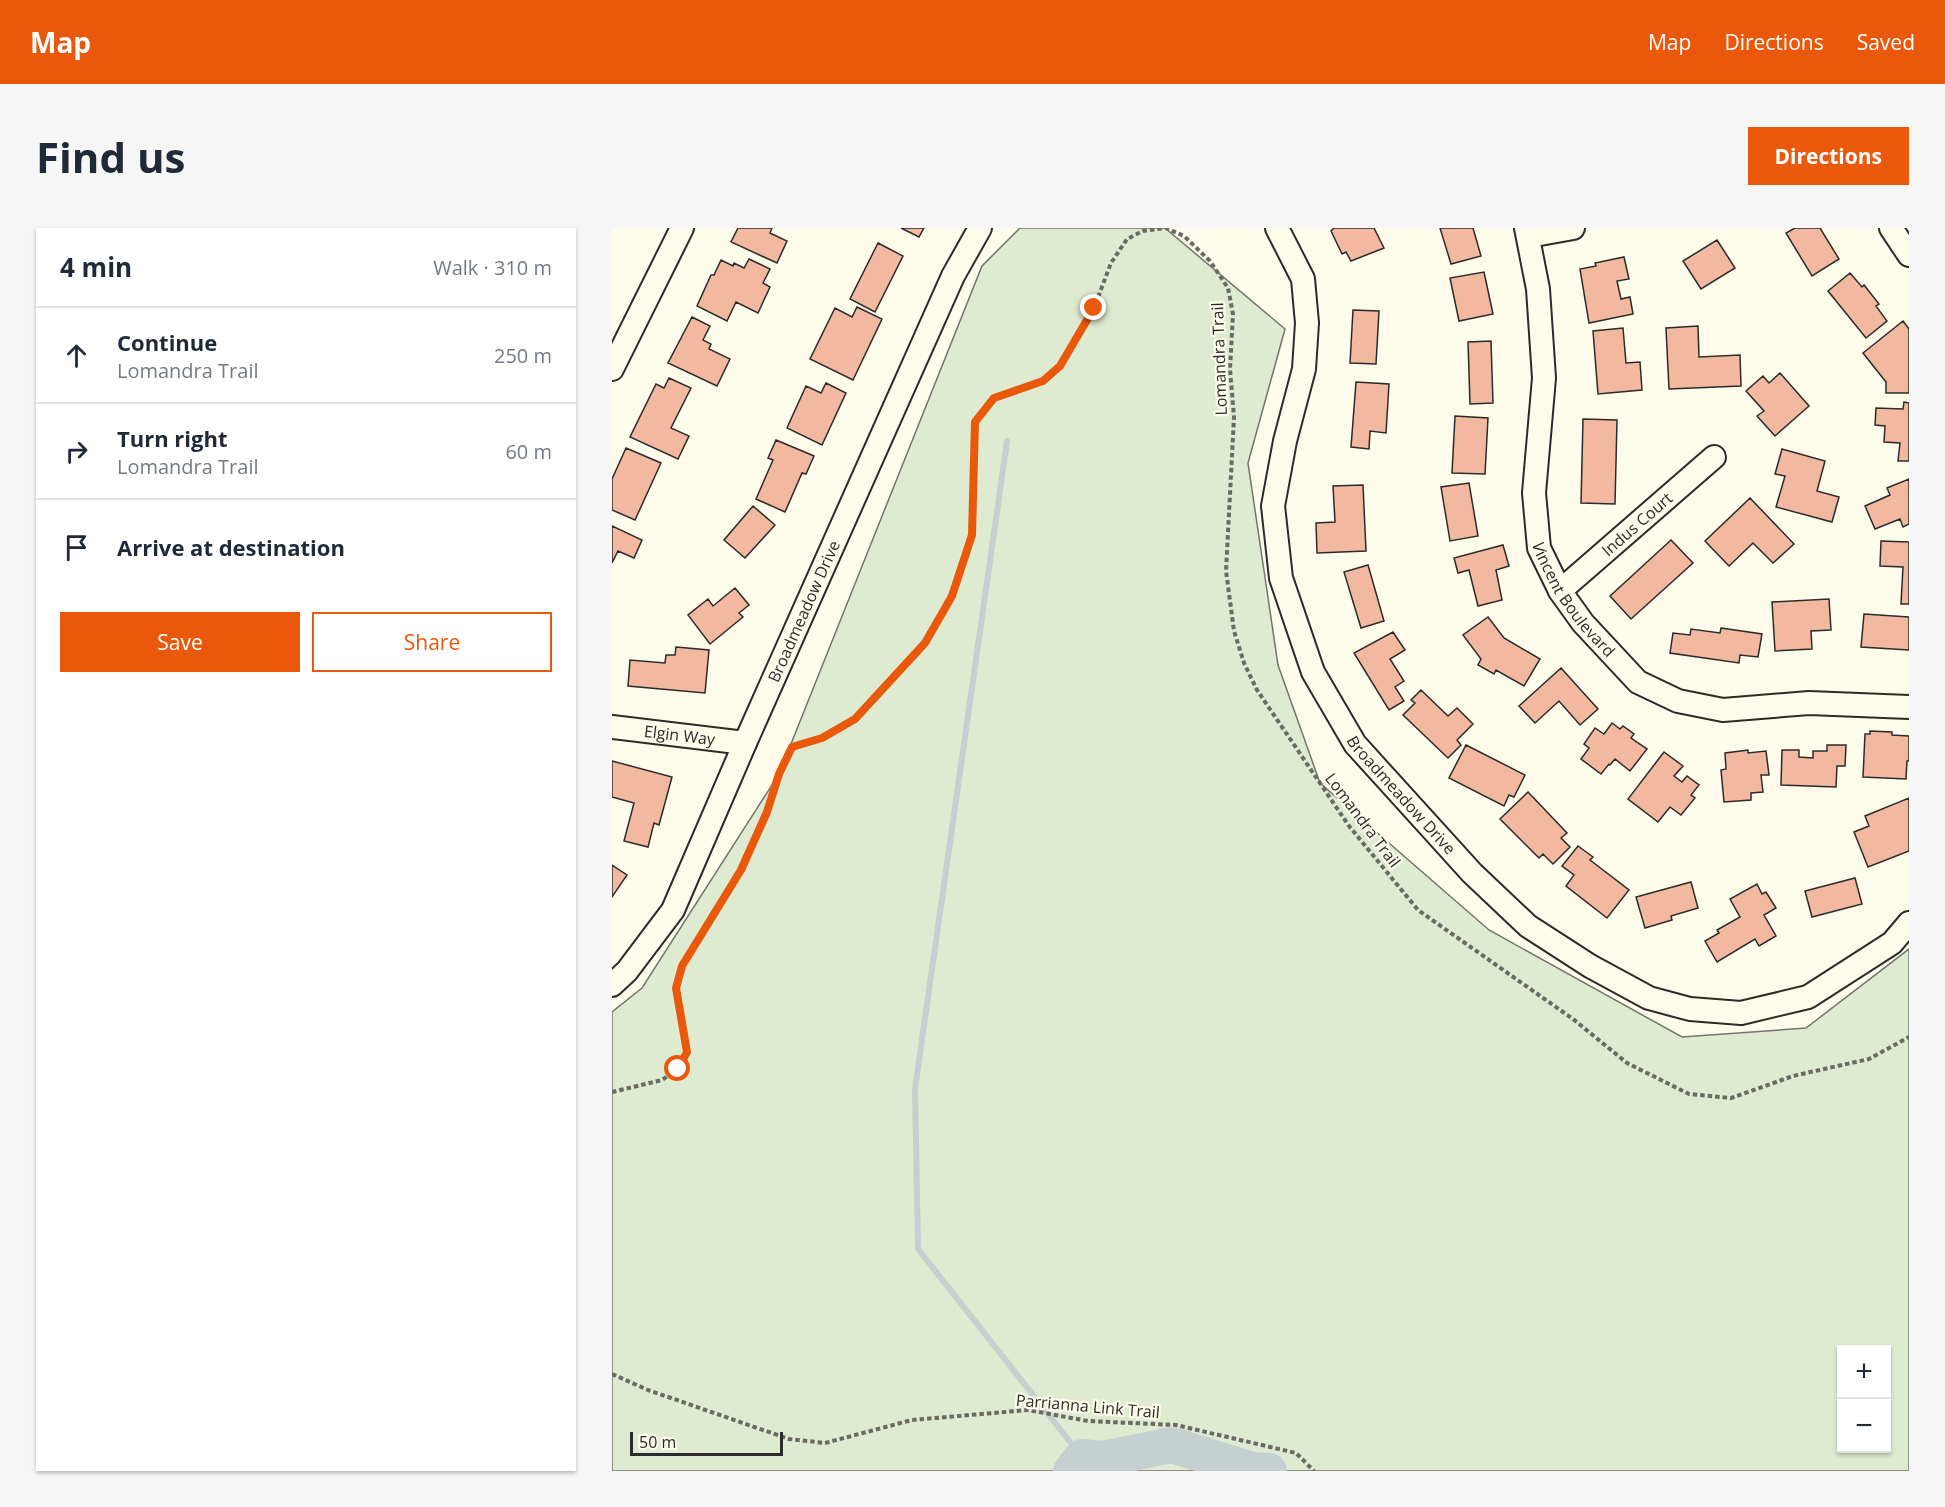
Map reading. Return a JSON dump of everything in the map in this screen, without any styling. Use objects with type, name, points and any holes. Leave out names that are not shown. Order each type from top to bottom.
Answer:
[{"type":"street","points":[[615,355],[682,228]]},
{"type":"street","name":"Broadmeadow Drive","points":[[612,985],[627,971],[673,910],[953,276],[980,228]]},
{"type":"street","name":"Broadmeadow Drive","points":[[1277,228],[1303,279],[1307,323],[1304,369],[1285,441],[1273,506],[1281,578],[1313,672],[1355,744],[1441,839],[1472,873],[1528,926],[1590,966],[1649,998],[1690,1009],[1742,1013],[1808,997],[1892,943],[1909,923]]},
{"type":"street","points":[[1528,232],[1573,228]]},
{"type":"street","points":[[1891,228],[1909,255]]},
{"type":"street","name":"Vincent Boulevard","points":[[1528,232],[1538,289],[1544,378],[1534,493],[1539,548],[1560,591],[1583,623],[1638,682],[1678,701],[1724,710],[1809,704],[1909,707]]},
{"type":"street","name":"Indus Court","points":[[1560,591],[1714,457]]},
{"type":"street","name":"Elgin Way","points":[[612,727],[745,743]]},
{"type":"path","name":"Lomandra Trail","points":[[612,1092],[662,1080],[678,1069],[687,1052],[676,988],[682,966],[741,870],[767,812],[779,774],[792,747],[822,738],[855,719],[925,643],[952,596],[972,535],[975,422],[994,398],[1043,381],[1060,366],[1094,308],[1111,263],[1127,239],[1143,231],[1166,228],[1184,236],[1210,261],[1228,288],[1233,314],[1230,369],[1234,417],[1226,571],[1234,631],[1244,663],[1257,690],[1348,826],[1419,910],[1573,1018],[1627,1063],[1689,1094],[1731,1098],[1793,1076],[1869,1059],[1909,1037]]},
{"type":"path","name":"Parrianna Link Trail","points":[[612,1374],[648,1390],[789,1439],[825,1443],[912,1420],[1028,1410],[1088,1421],[1176,1425],[1296,1453],[1314,1471]]},
{"type":"green space","points":[[1020,228],[1165,228],[1285,329],[1248,463],[1278,665],[1320,783],[1489,930],[1682,1037],[1806,1028],[1909,949],[1909,1471],[612,1471],[612,1012],[642,988],[779,774],[982,266]]},
{"type":"building","points":[[738,228],[772,228],[770,233],[787,241],[777,263],[731,242]]},
{"type":"building","points":[[901,228],[924,228],[919,237]]},
{"type":"building","points":[[1334,228],[1374,228],[1384,248],[1351,261],[1346,252],[1342,254],[1331,231]]},
{"type":"building","points":[[1440,228],[1473,228],[1481,256],[1451,264]]},
{"type":"building","points":[[1795,228],[1820,228],[1839,259],[1812,276],[1786,233]]},
{"type":"building","points":[[1717,240],[1735,268],[1701,289],[1683,261]]},
{"type":"building","points":[[878,243],[903,256],[875,312],[850,299]]},
{"type":"building","points":[[1624,257],[1629,279],[1617,281],[1621,299],[1630,297],[1633,314],[1589,323],[1580,269],[1596,266],[1595,263]]},
{"type":"building","points":[[749,259],[770,269],[763,283],[770,287],[758,313],[736,302],[727,321],[697,306],[711,275],[714,275],[721,260],[744,268]]},
{"type":"building","points":[[1484,272],[1493,314],[1459,321],[1450,278]]},
{"type":"building","points":[[1850,273],[1862,287],[1864,285],[1879,304],[1876,306],[1887,321],[1866,338],[1828,291]]},
{"type":"building","points":[[857,307],[882,319],[853,380],[810,359],[835,308],[852,317]]},
{"type":"building","points":[[1353,310],[1379,311],[1376,364],[1350,363]]},
{"type":"building","points":[[692,317],[710,326],[703,340],[711,344],[709,349],[730,359],[717,386],[668,363]]},
{"type":"building","points":[[1903,321],[1909,329],[1909,393],[1886,393],[1886,382],[1863,353]]},
{"type":"building","points":[[1698,326],[1699,357],[1740,355],[1741,386],[1669,389],[1666,328]]},
{"type":"building","points":[[1623,328],[1626,363],[1640,362],[1642,390],[1598,394],[1593,331]]},
{"type":"building","points":[[1491,341],[1493,403],[1470,404],[1468,342]]},
{"type":"building","points":[[1780,373],[1809,406],[1775,436],[1757,416],[1764,411],[1746,391],[1763,376],[1769,383]]},
{"type":"building","points":[[669,378],[691,388],[671,428],[689,436],[678,459],[630,437],[656,384],[664,388]]},
{"type":"building","points":[[1356,382],[1389,384],[1386,433],[1370,431],[1369,449],[1351,447]]},
{"type":"building","points":[[826,383],[846,393],[822,445],[787,428],[806,386],[821,393]]},
{"type":"building","points":[[1904,402],[1909,403],[1909,461],[1898,461],[1900,443],[1884,442],[1885,426],[1875,425],[1876,408],[1903,409]]},
{"type":"building","points":[[1455,416],[1488,418],[1485,474],[1452,473]]},
{"type":"building","points":[[1583,419],[1617,420],[1615,504],[1581,503]]},
{"type":"building","points":[[776,440],[814,456],[806,474],[802,473],[785,512],[756,499],[773,460],[768,458]]},
{"type":"building","points":[[626,448],[661,463],[635,520],[612,510],[612,479]]},
{"type":"building","points":[[1782,449],[1825,461],[1817,491],[1839,497],[1832,522],[1776,507],[1785,476],[1775,474]]},
{"type":"building","points":[[1909,479],[1909,524],[1903,527],[1900,519],[1875,529],[1865,506],[1890,495],[1887,488]]},
{"type":"building","points":[[1469,483],[1478,536],[1450,541],[1441,487]]},
{"type":"building","points":[[1363,485],[1366,551],[1317,553],[1316,523],[1335,522],[1333,486]]},
{"type":"building","points":[[1750,498],[1794,544],[1773,563],[1753,543],[1729,566],[1705,541]]},
{"type":"building","points":[[753,506],[775,525],[745,558],[724,540]]},
{"type":"building","points":[[612,526],[642,540],[634,558],[618,551],[612,563]]},
{"type":"building","points":[[1671,540],[1693,563],[1631,619],[1610,596]]},
{"type":"building","points":[[1881,541],[1909,542],[1909,604],[1901,604],[1903,567],[1880,566]]},
{"type":"building","points":[[1503,545],[1509,566],[1496,570],[1502,600],[1478,606],[1469,570],[1458,573],[1454,558]]},
{"type":"building","points":[[1368,565],[1384,621],[1361,628],[1344,572]]},
{"type":"building","points":[[735,588],[749,605],[739,613],[743,617],[710,644],[688,615],[708,599],[713,606]]},
{"type":"building","points":[[1829,599],[1831,630],[1811,631],[1812,649],[1775,651],[1772,602]]},
{"type":"building","points":[[1864,614],[1909,617],[1909,650],[1861,647]]},
{"type":"building","points":[[1488,617],[1504,638],[1540,659],[1524,686],[1496,670],[1494,674],[1478,665],[1481,659],[1463,635]]},
{"type":"building","points":[[1721,628],[1762,634],[1758,657],[1740,655],[1739,663],[1670,653],[1673,633],[1690,635],[1691,629],[1720,633]]},
{"type":"building","points":[[1393,632],[1405,650],[1390,659],[1404,681],[1395,687],[1404,701],[1389,710],[1354,653]]},
{"type":"building","points":[[676,647],[709,650],[705,693],[628,686],[630,660],[665,663],[666,655],[675,655]]},
{"type":"building","points":[[1561,668],[1598,709],[1580,725],[1559,701],[1535,723],[1519,706]]},
{"type":"building","points":[[1421,690],[1448,716],[1457,708],[1473,724],[1457,740],[1461,745],[1448,758],[1403,715],[1415,703],[1411,700]]},
{"type":"building","points":[[1612,723],[1620,729],[1623,726],[1634,734],[1631,738],[1647,749],[1630,771],[1615,759],[1601,774],[1581,759],[1589,748],[1584,744],[1595,728],[1604,734]]},
{"type":"building","points":[[1870,731],[1892,732],[1892,735],[1909,736],[1906,779],[1863,777],[1865,734],[1870,734]]},
{"type":"building","points":[[1466,745],[1525,775],[1514,797],[1509,795],[1504,806],[1449,778]]},
{"type":"building","points":[[1827,745],[1846,745],[1845,766],[1837,766],[1836,787],[1781,785],[1782,750],[1799,750],[1799,757],[1813,758],[1813,751],[1827,751]]},
{"type":"building","points":[[1748,750],[1748,753],[1766,751],[1769,775],[1761,775],[1763,792],[1751,793],[1751,800],[1724,802],[1721,770],[1726,769],[1725,753]]},
{"type":"building","points":[[1664,752],[1683,766],[1674,776],[1682,782],[1687,776],[1699,785],[1691,795],[1695,798],[1681,815],[1670,807],[1658,822],[1628,799]]},
{"type":"building","points":[[612,761],[672,777],[659,825],[654,823],[648,847],[624,841],[634,803],[612,797]]},
{"type":"building","points":[[1528,792],[1567,833],[1561,838],[1570,847],[1553,864],[1543,854],[1539,858],[1500,819]]},
{"type":"building","points":[[1909,798],[1909,851],[1868,867],[1854,832],[1869,826],[1865,816]]},
{"type":"building","points":[[1578,846],[1593,857],[1590,860],[1629,890],[1607,918],[1566,886],[1574,875],[1562,866]]},
{"type":"building","points":[[612,865],[627,875],[612,897]]},
{"type":"building","points":[[1855,878],[1862,904],[1812,917],[1805,891]]},
{"type":"building","points":[[1691,882],[1698,908],[1671,916],[1672,920],[1645,928],[1636,897]]},
{"type":"building","points":[[1757,884],[1762,894],[1766,892],[1776,908],[1764,915],[1776,936],[1759,946],[1755,939],[1717,962],[1705,941],[1719,933],[1717,930],[1740,917],[1730,899]]},
{"type":"waterway","points":[[1007,441],[915,1089],[918,1249],[1082,1457]]},
{"type":"waterway","points":[[1071,1471],[1082,1457],[1103,1459],[1172,1445],[1252,1470],[1269,1471]]},
{"type":"route","points":[[678,1069],[687,1052],[676,988],[682,966],[741,870],[767,812],[779,774],[792,747],[822,738],[855,719],[925,643],[952,596],[972,535],[975,422],[994,398],[1043,381],[1060,366],[1094,308]]}]
